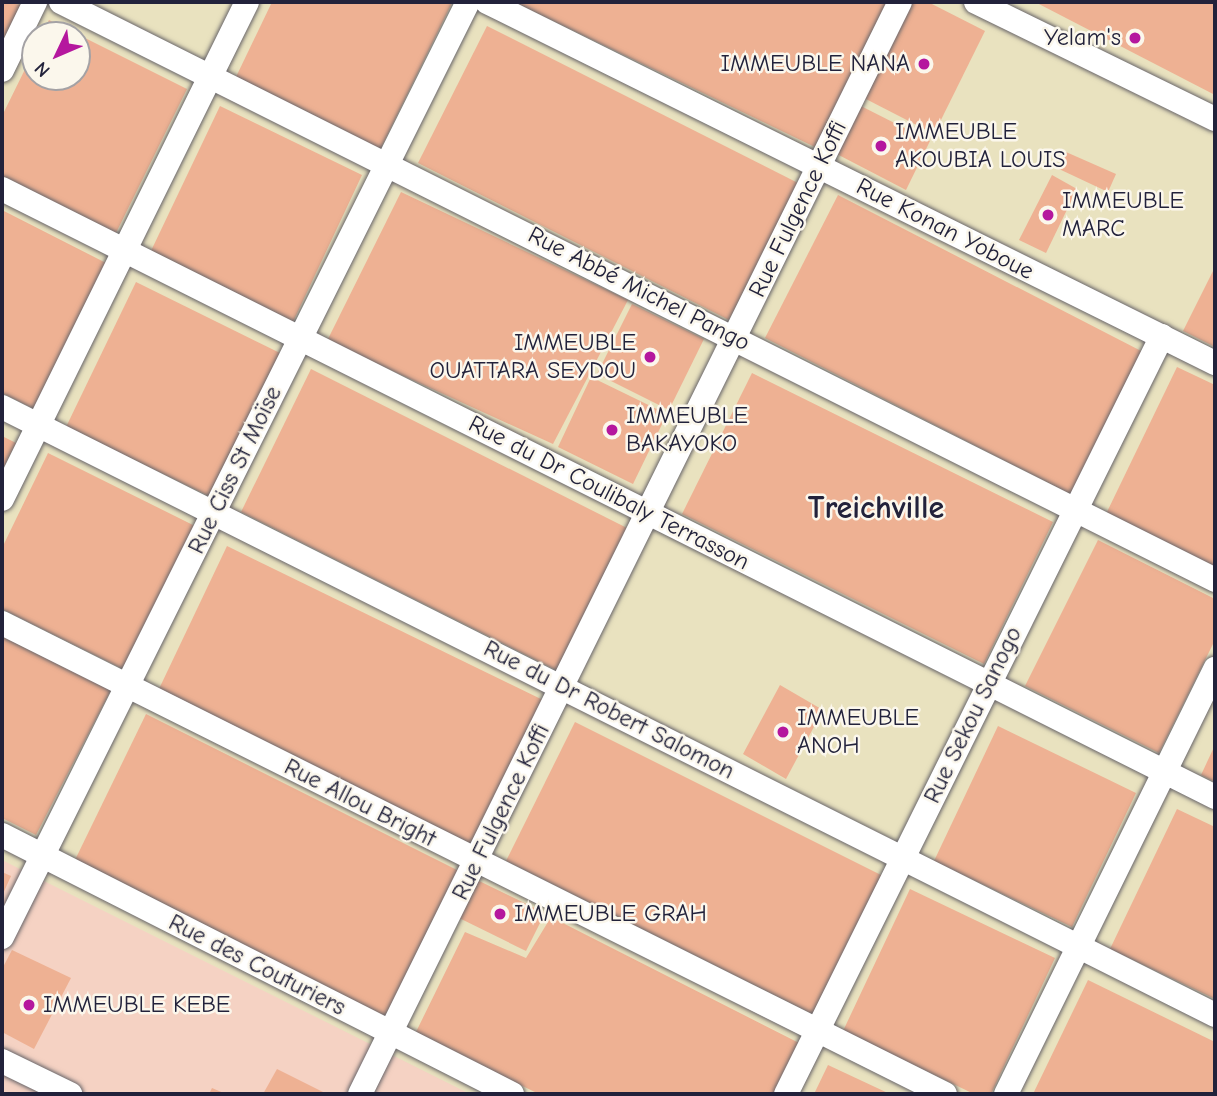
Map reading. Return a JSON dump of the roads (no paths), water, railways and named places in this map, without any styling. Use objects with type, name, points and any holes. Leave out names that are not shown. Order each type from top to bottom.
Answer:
[{"type":"street","points":[[2,69],[35,2]]},
{"type":"street","name":"Rue Abbé Michel Pango","points":[[61,2],[735,337],[1215,580]]},
{"type":"street","points":[[2,499],[122,249],[247,2]]},
{"type":"street","name":"Rue Ciss St Moïse","points":[[2,937],[468,2]]},
{"type":"street","name":"Rue Konan Yoboue","points":[[487,2],[1215,363]]},
{"type":"street","name":"Rue Fulgence Koffi","points":[[360,1094],[900,2]]},
{"type":"street","points":[[976,2],[1215,119]]},
{"type":"street","name":"Rue du Dr Coulibaly Terrasson","points":[[2,189],[1215,797]]},
{"type":"street","name":"Rue Sekou Sanogo","points":[[786,1094],[1161,336]]},
{"type":"street","name":"Rue du Dr Robert Salomon","points":[[2,407],[1215,1015]]},
{"type":"street","name":"Rue Allou Bright","points":[[2,623],[945,1094]]},
{"type":"street","points":[[1006,1094],[1215,669]]},
{"type":"street","name":"Rue des Couturiers","points":[[2,835],[512,1094]]},
{"type":"street","points":[[2,1061],[70,1094]]},
{"type":"place","name":"Yelam's","points":[[1135,38]]},
{"type":"place","name":"IMMEUBLE NANA","points":[[924,64]]},
{"type":"place","name":"IMMEUBLE AKOUBIA LOUIS","points":[[881,146]]},
{"type":"place","name":"IMMEUBLE MARC","points":[[1048,215]]},
{"type":"place","name":"IMMEUBLE OUATTARA SEYDOU","points":[[650,357]]},
{"type":"place","name":"IMMEUBLE BAKAYOKO","points":[[612,430]]},
{"type":"place","name":"IMMEUBLE ANOH","points":[[783,732]]},
{"type":"place","name":"IMMEUBLE GRAH","points":[[500,914]]},
{"type":"place","name":"IMMEUBLE KEBE","points":[[29,1005]]},
{"type":"district","name":"Treichville","points":[[876,508]]}]
